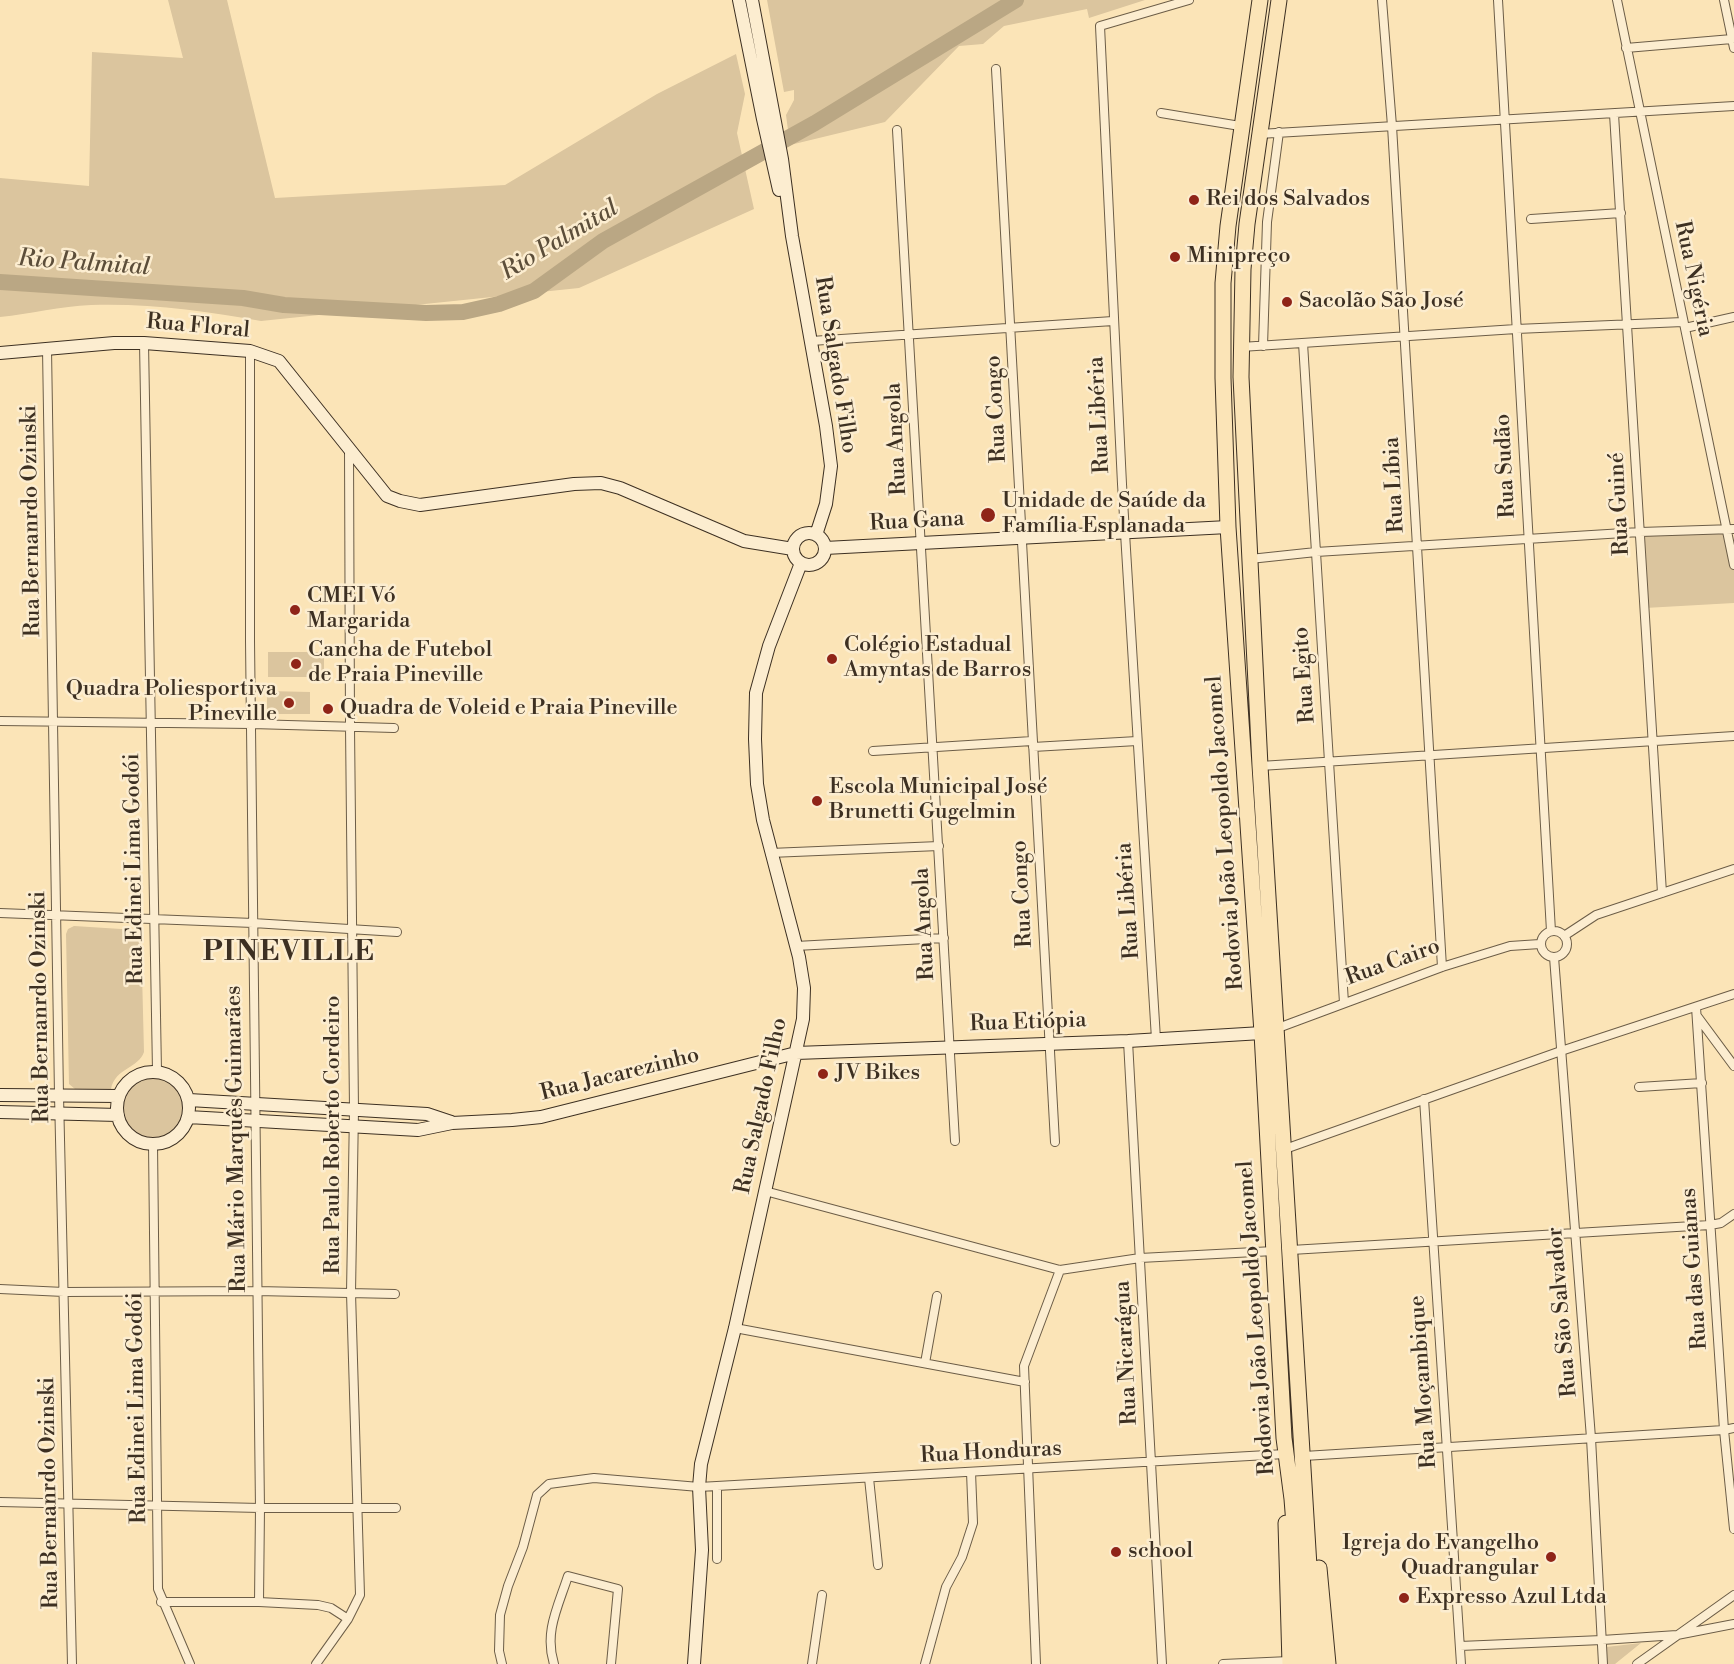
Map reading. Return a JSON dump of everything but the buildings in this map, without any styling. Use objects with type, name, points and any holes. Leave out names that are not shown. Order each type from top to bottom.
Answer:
[{"type":"highway","name":"Rodovia João Leopoldo Jacomel","points":[[1260,0],[1240,126],[1228,226],[1223,282],[1223,378],[1228,526],[1262,1033],[1285,1454],[1293,1499],[1305,1664]]},
{"type":"highway","name":"Rodovia João Leopoldo Jacomel","points":[[1279,0],[1246,224],[1241,347],[1243,438],[1260,766],[1278,1028],[1315,1664]]},
{"type":"highway","points":[[1228,526],[1238,533],[1244,542],[1250,559]]},
{"type":"highway","points":[[1285,1454],[1286,1574],[1290,1662]]},
{"type":"highway","points":[[1307,1508],[1321,1575],[1328,1664]]},
{"type":"street","name":"Rua Salgado Filho","points":[[739,0],[769,119]]},
{"type":"street","name":"Rua Salgado Filho","points":[[752,0],[769,119],[792,236],[831,466],[826,504],[816,535]]},
{"type":"street","name":"Rua Libéria","points":[[1156,1039],[1113,321],[1100,26],[1189,0]]},
{"type":"street","name":"Rua Líbia","points":[[1382,0],[1392,126],[1442,967]]},
{"type":"street","name":"Rua Sudão","points":[[1498,0],[1551,931]]},
{"type":"street","name":"Rua Nigéria","points":[[1617,0],[1684,325],[1731,529],[1734,565]]},
{"type":"street","points":[[1626,48],[1733,43],[1724,0]]},
{"type":"street","name":"Rua Congo","points":[[996,69],[1055,1142]]},
{"type":"street","points":[[1259,134],[1734,106]]},
{"type":"street","points":[[1161,113],[1240,126]]},
{"type":"street","name":"Rua Guiné","points":[[1614,114],[1662,893]]},
{"type":"street","name":"Rua Angola","points":[[897,130],[955,1141]]},
{"type":"street","points":[[1263,346],[1267,231],[1279,132]]},
{"type":"street","points":[[1530,219],[1621,213]]},
{"type":"street","points":[[1241,347],[1628,323],[1684,325],[1734,317]]},
{"type":"street","points":[[810,341],[1113,321]]},
{"type":"street","name":"Rua Floral","points":[[0,353],[114,343],[250,351],[279,361],[387,496],[400,501],[420,505],[574,484],[601,483],[620,488],[744,541],[793,549]]},
{"type":"street","name":"Rua Edinei Lima Godói","points":[[144,343],[157,1071]]},
{"type":"street","name":"Rua Egito","points":[[1303,343],[1344,1004]]},
{"type":"street","name":"Rua Bernanrdo Ozinski","points":[[47,349],[72,1664]]},
{"type":"street","name":"Rua Mário Marquês Guimarães","points":[[250,351],[260,1602]]},
{"type":"street","name":"Rua Paulo Roberto Cordeiro","points":[[316,1664],[348,1619],[360,1595],[351,1293],[354,1110],[349,448]]},
{"type":"street","name":"Rua Gana","points":[[825,548],[1228,526]]},
{"type":"street","points":[[1250,559],[1316,552],[1640,532],[1731,529]]},
{"type":"street","points":[[808,533],[816,535],[825,548],[823,556],[817,562],[809,565],[801,563],[795,557],[793,549],[795,541],[801,535],[808,533]]},
{"type":"street","name":"Rua Salgado Filho","points":[[694,1664],[702,1550],[699,1487],[701,1464],[735,1328],[803,1019],[804,988],[796,946],[770,853],[757,784],[755,739],[756,693],[768,646],[801,563]]},
{"type":"street","points":[[0,721],[394,728]]},
{"type":"street","points":[[1260,766],[1734,736]]},
{"type":"street","points":[[873,751],[1137,741]]},
{"type":"street","points":[[770,853],[939,846]]},
{"type":"street","points":[[1564,936],[1596,915],[1734,869]]},
{"type":"street","points":[[0,913],[153,918],[397,932]]},
{"type":"street","points":[[1551,931],[1558,931],[1564,936],[1567,943],[1565,951],[1554,957],[1545,953],[1540,944],[1543,936],[1551,931]]},
{"type":"street","points":[[796,946],[944,938]]},
{"type":"street","name":"Rua Cairo","points":[[1262,1033],[1442,967],[1510,946],[1540,944]]},
{"type":"street","name":"Rua São Salvador","points":[[1554,957],[1591,1438],[1603,1664]]},
{"type":"street","points":[[1285,1149],[1561,1051],[1697,1011],[1734,994]]},
{"type":"street","points":[[1697,1011],[1734,1066]]},
{"type":"street","name":"Rua das Guianas","points":[[1697,1011],[1724,1430],[1734,1529]]},
{"type":"street","name":"Rua Etiópia","points":[[796,1053],[1128,1041],[1262,1033]]},
{"type":"street","name":"Rua Nicarágua","points":[[1128,1041],[1162,1664]]},
{"type":"street","name":"Rua Jacarezinho","points":[[188,1117],[418,1130],[452,1123],[541,1117],[796,1053]]},
{"type":"street","points":[[157,1071],[178,1081],[185,1089],[189,1100],[188,1117],[184,1127],[164,1143],[153,1144],[141,1142],[123,1128],[118,1115],[119,1095],[125,1084],[136,1076],[157,1071]]},
{"type":"street","points":[[1639,1087],[1701,1083]]},
{"type":"street","points":[[0,1095],[119,1095]]},
{"type":"street","name":"Rua Moçambique","points":[[1424,1099],[1461,1664]]},
{"type":"street","name":"Rua Jacarezinho","points":[[189,1100],[427,1114],[452,1123]]},
{"type":"street","points":[[0,1112],[118,1115]]},
{"type":"street","name":"Rua Edinei Lima Godói","points":[[153,1144],[158,1589],[161,1602],[190,1664]]},
{"type":"street","points":[[765,1191],[1060,1270],[1140,1258],[1274,1251]]},
{"type":"street","points":[[1291,1250],[1710,1225],[1721,1223],[1734,1214]]},
{"type":"street","points":[[1036,1664],[1024,1366],[1060,1270]]},
{"type":"street","points":[[0,1289],[64,1292],[257,1291],[395,1294]]},
{"type":"street","points":[[925,1363],[937,1296]]},
{"type":"street","points":[[735,1328],[1025,1382]]},
{"type":"street","points":[[1304,1456],[1734,1428]]},
{"type":"street","name":"Rua Honduras","points":[[502,1664],[499,1651],[500,1615],[523,1547],[537,1495],[549,1484],[594,1479],[699,1487],[1285,1454]]},
{"type":"street","points":[[925,1664],[946,1587],[962,1557],[973,1523],[971,1472]]},
{"type":"street","points":[[869,1478],[878,1565]]},
{"type":"street","points":[[717,1486],[717,1559]]},
{"type":"street","points":[[0,1502],[260,1508],[396,1508]]},
{"type":"street","points":[[554,1664],[549,1642],[568,1576],[618,1589],[614,1664]]},
{"type":"street","points":[[812,1664],[822,1595]]},
{"type":"street","points":[[1637,1664],[1734,1595]]},
{"type":"street","points":[[161,1602],[260,1602],[331,1608],[348,1619]]},
{"type":"street","points":[[1460,1646],[1677,1635],[1734,1624]]},
{"type":"street","points":[[1223,1664],[1290,1662]]},
{"type":"shaded area","points":[[168,0],[227,0],[275,198],[505,185],[657,94],[736,54],[745,94],[737,133],[754,209],[579,288],[261,321],[177,308],[134,305],[68,307],[0,317],[0,178],[89,186],[92,52],[183,58]]},
{"type":"shaded area","points":[[767,0],[1145,0],[1089,18],[1087,9],[1004,26],[983,44],[959,46],[885,122],[790,145],[786,115],[794,100],[794,90],[784,92]]},
{"type":"shaded area","points":[[1728,530],[1734,565],[1734,603],[1645,608],[1640,532]]},
{"type":"shaded area","name":"Cancha de Futebol de Praia Pineville","points":[[268,652],[324,652],[324,677],[268,677]]},
{"type":"shaded area","name":"Quadra Poliesportiva Pineville","points":[[267,691],[310,692],[310,714],[267,714]]},
{"type":"shaded area","points":[[74,926],[137,930],[141,933],[144,1052],[137,1062],[117,1077],[111,1089],[75,1089],[69,1084],[66,934],[68,929]]},
{"type":"shaded area","points":[[147,1075],[159,1075],[176,1084],[183,1095],[185,1107],[183,1119],[176,1130],[159,1139],[147,1139],[135,1134],[126,1125],[121,1113],[121,1101],[126,1089],[135,1080]]},
{"type":"shaded area","points":[[1641,1643],[1615,1664],[1607,1664],[1606,1647]]},
{"type":"waterway","name":"Rio Palmital","points":[[0,282],[243,298],[284,305],[426,313],[463,312],[499,304],[534,291],[603,241],[815,123],[1016,0]]},
{"type":"place","name":"Rei dos Salvados","points":[[1194,200]]},
{"type":"place","name":"Minipreço","points":[[1175,257]]},
{"type":"place","name":"Sacolão São José","points":[[1287,302]]},
{"type":"place","name":"Unidade de Saúde da Família Esplanada","points":[[988,515]]},
{"type":"place","name":"CMEI Vó Margarida","points":[[295,610]]},
{"type":"place","name":"Colégio Estadual Amyntas de Barros","points":[[832,659]]},
{"type":"place","name":"Cancha de Futebol de Praia Pineville","points":[[296,664]]},
{"type":"place","name":"Quadra Poliesportiva Pineville","points":[[289,703]]},
{"type":"place","name":"Quadra de Voleid e Praia Pineville","points":[[328,709]]},
{"type":"place","name":"Escola Municipal José Brunetti Gugelmin","points":[[817,801]]},
{"type":"place","name":"JV Bikes","points":[[823,1074]]},
{"type":"place","name":"school","points":[[1116,1552]]},
{"type":"place","name":"Igreja do Evangelho Quadrangular","points":[[1551,1557]]},
{"type":"place","name":"Expresso Azul Ltda","points":[[1404,1598]]},
{"type":"district","name":"PINEVILLE","points":[[289,953]]}]
